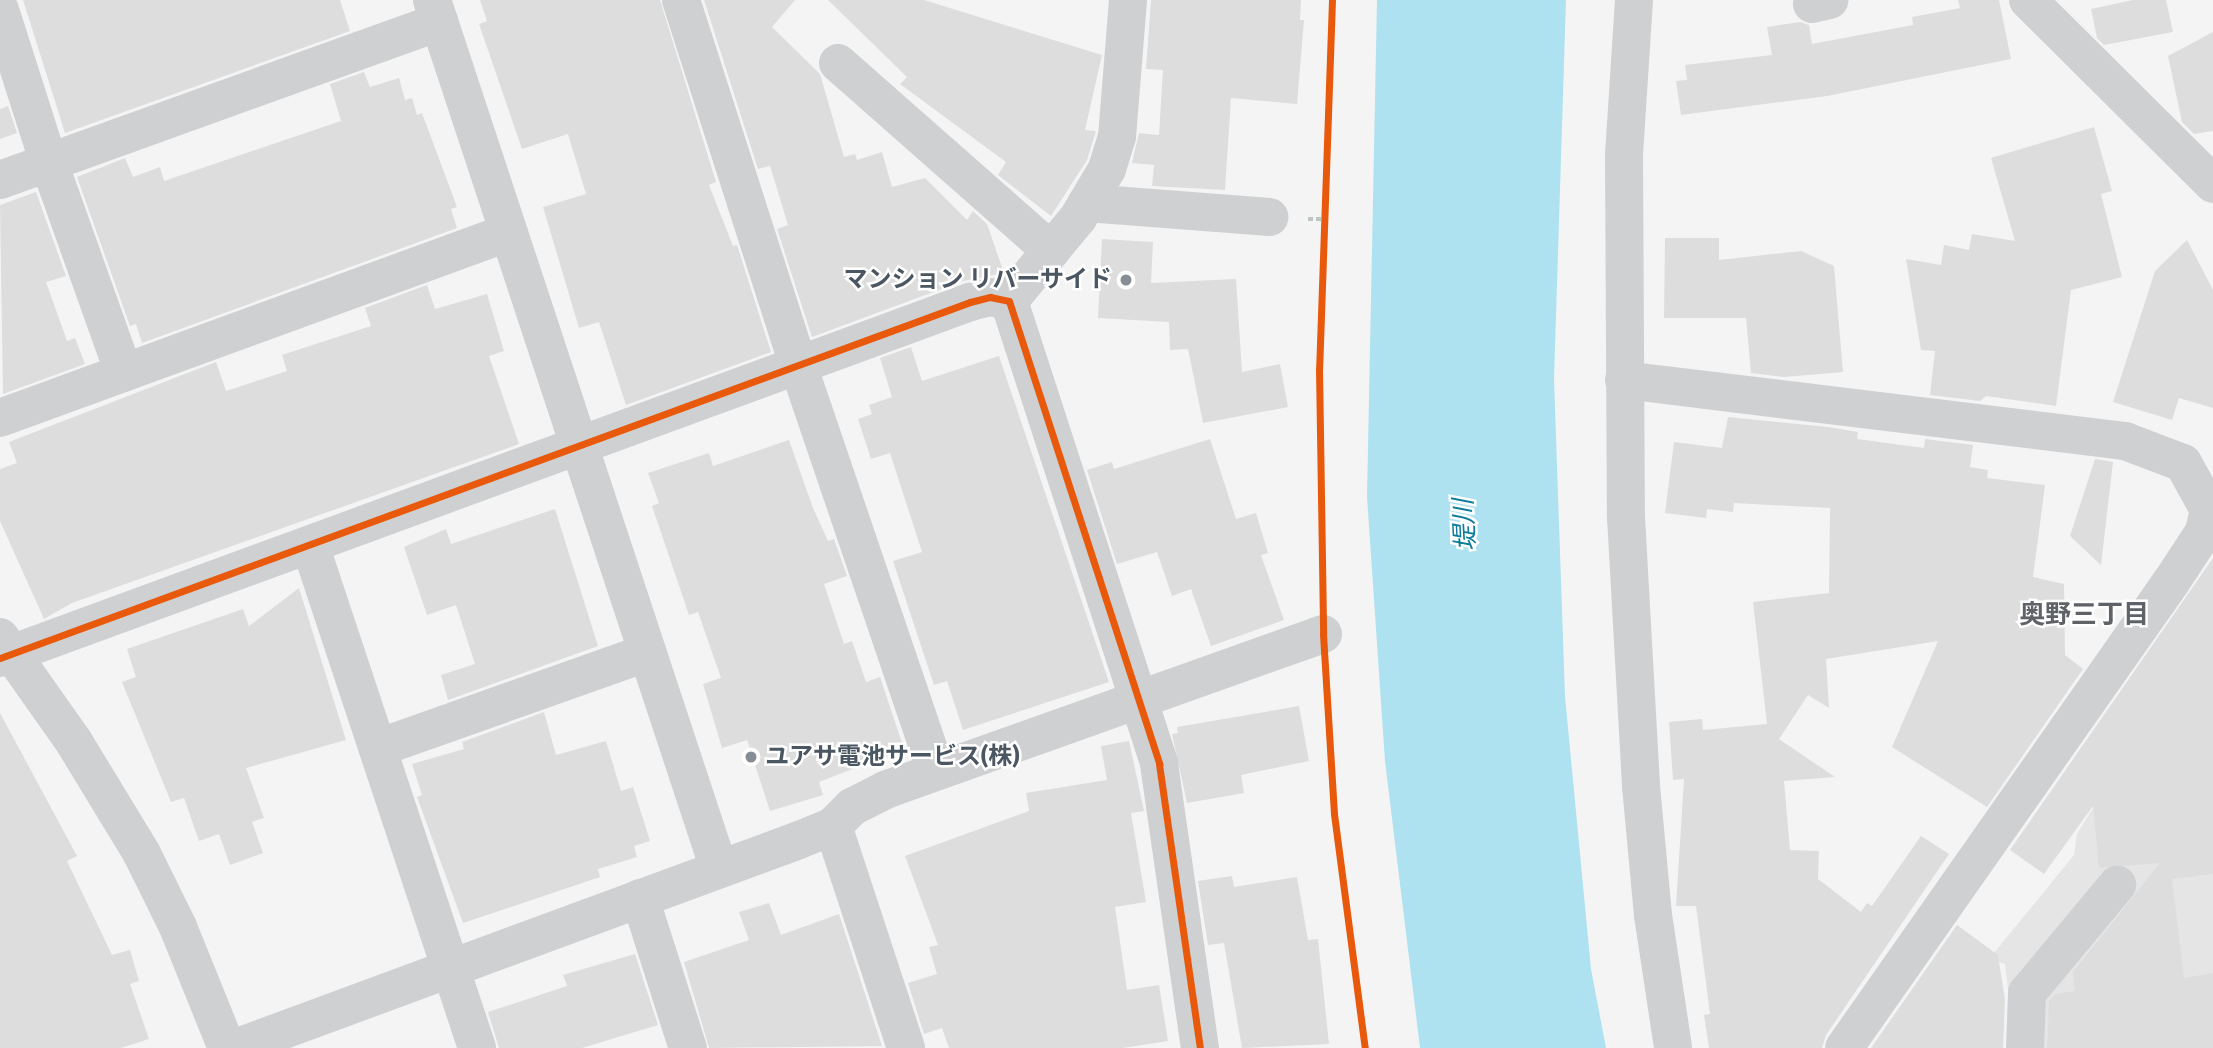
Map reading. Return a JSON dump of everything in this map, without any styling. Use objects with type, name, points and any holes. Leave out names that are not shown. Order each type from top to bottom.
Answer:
[{"type":"street","points":[[681,0],[798,365],[936,771]]},
{"type":"street","points":[[1009,301],[1087,203],[1107,169],[1117,137],[1128,0]]},
{"type":"street","points":[[1634,0],[1624,154],[1624,380],[1629,571],[1641,786],[1653,915],[1673,1048]]},
{"type":"street","points":[[2028,0],[2213,184]]},
{"type":"street","points":[[0,10],[48,160],[124,373]]},
{"type":"street","points":[[0,180],[435,11],[719,869]]},
{"type":"street","points":[[838,63],[1051,251]]},
{"type":"street","points":[[1087,203],[1269,217]]},
{"type":"street","points":[[0,418],[507,233]]},
{"type":"street","points":[[227,1048],[178,927],[142,854],[5,649],[310,545],[981,299],[1009,301]]},
{"type":"street","points":[[1009,301],[1159,764],[1200,1048]]},
{"type":"street","points":[[1624,380],[2125,441],[2183,463],[2208,510],[2204,533],[2171,582],[1844,1048]]},
{"type":"street","points":[[310,545],[477,1048]]},
{"type":"street","points":[[235,1048],[834,826],[852,807],[936,771],[1323,634]]},
{"type":"street","points":[[378,748],[646,653]]},
{"type":"street","points":[[834,826],[906,1048]]},
{"type":"street","points":[[2025,1048],[2027,993],[2118,886]]},
{"type":"street","points":[[640,898],[688,1048]]},
{"type":"path","points":[[1322,207],[1322,233]]},
{"type":"shaded area","points":[[2213,723],[2213,1048],[2015,1048],[2005,964],[1989,959],[2074,855],[2077,834],[2131,746]]},
{"type":"water","name":"堤川","points":[[1377,0],[1566,0],[1554,379],[1565,696],[1591,969],[1606,1048],[1420,1048],[1385,761],[1367,497]]},
{"type":"building","points":[[23,0],[340,0],[350,31],[65,133]]},
{"type":"building","points":[[480,0],[660,0],[716,182],[709,185],[733,246],[737,245],[771,352],[626,405],[599,322],[579,328],[543,207],[586,194],[568,134],[522,149],[479,24],[487,21]]},
{"type":"building","points":[[704,0],[795,0],[772,27],[820,74],[844,157],[855,154],[857,160],[882,152],[892,187],[925,178],[967,220],[973,211],[987,224],[1004,273],[963,281],[812,337],[777,229],[788,225],[770,166],[758,169]]},
{"type":"building","points":[[828,0],[924,0],[1102,55],[1085,130],[1096,131],[1087,160],[1051,216],[998,175],[1006,162],[900,84],[907,77]]},
{"type":"building","points":[[1151,0],[1301,0],[1300,20],[1304,20],[1297,104],[1231,98],[1225,190],[1152,186],[1154,165],[1132,163],[1139,133],[1159,135],[1163,70],[1146,69]]},
{"type":"building","points":[[1958,0],[1999,0],[2011,59],[1827,96],[1681,115],[1676,81],[1687,80],[1685,65],[1772,55],[1767,27],[1800,22],[1809,25],[1812,44],[1913,25],[1912,17],[1960,8]]},
{"type":"building","points":[[2133,0],[2166,0],[2173,32],[2104,45],[2097,38],[2091,9]]},
{"type":"building","points":[[2213,32],[2213,131],[2194,134],[2182,122],[2168,56]]},
{"type":"building","points":[[364,72],[370,87],[399,78],[405,100],[412,98],[417,115],[422,113],[457,207],[451,209],[457,228],[142,343],[136,324],[130,326],[77,177],[125,158],[133,177],[160,167],[164,181],[341,121],[330,84]]},
{"type":"building","points":[[8,106],[17,133],[0,139],[0,109]]},
{"type":"building","points":[[2094,127],[2112,191],[2101,194],[2122,277],[2071,290],[2056,406],[1986,396],[1980,401],[1930,395],[1935,351],[1921,350],[1906,259],[1941,265],[1944,245],[1969,250],[1972,234],[2015,241],[1991,158]]},
{"type":"building","points":[[36,192],[66,276],[46,282],[67,341],[75,338],[85,364],[3,394],[0,205]]},
{"type":"building","points":[[1665,238],[1719,238],[1719,260],[1801,251],[1834,266],[1843,372],[1784,377],[1751,373],[1746,318],[1664,318]]},
{"type":"building","points":[[1102,239],[1153,242],[1151,283],[1236,279],[1242,372],[1280,364],[1288,407],[1203,423],[1188,349],[1170,350],[1169,322],[1098,318]]},
{"type":"building","points":[[2187,240],[2213,290],[2213,408],[2179,398],[2172,420],[2113,402],[2155,271]]},
{"type":"building","points":[[427,285],[435,309],[487,294],[504,351],[489,356],[519,444],[72,603],[44,619],[0,521],[0,469],[17,463],[9,442],[216,362],[226,391],[287,371],[282,355],[371,326],[365,308]]},
{"type":"building","points":[[911,347],[922,381],[999,356],[1109,682],[963,730],[947,681],[934,685],[893,561],[922,552],[890,453],[871,459],[858,419],[872,414],[869,405],[892,397],[880,358]]},
{"type":"building","points":[[1728,417],[1828,427],[1858,432],[1857,439],[1924,448],[1925,439],[1973,445],[1970,467],[1988,470],[1987,478],[2045,485],[2033,577],[2064,584],[2065,655],[2083,669],[1987,807],[1892,747],[1938,641],[1826,659],[1829,708],[1808,695],[1779,739],[1835,777],[1784,781],[1790,850],[1819,851],[1818,879],[1861,912],[1867,903],[1872,906],[1921,836],[1949,854],[1826,1035],[1822,1048],[1709,1048],[1704,1015],[1710,1014],[1696,906],[1676,906],[1684,779],[1673,780],[1669,722],[1702,719],[1703,730],[1767,724],[1753,602],[1829,593],[1830,508],[1734,503],[1733,512],[1707,509],[1706,518],[1665,513],[1674,442],[1722,448]]},
{"type":"building","points":[[1210,439],[1236,519],[1256,513],[1268,553],[1261,555],[1284,620],[1211,646],[1191,589],[1172,596],[1157,552],[1117,564],[1087,470],[1112,462],[1114,469]]},
{"type":"building","points":[[789,440],[813,508],[828,541],[834,539],[847,576],[824,584],[844,644],[852,641],[866,682],[880,677],[904,749],[819,782],[823,795],[770,811],[747,740],[722,748],[703,684],[721,678],[698,612],[689,615],[652,506],[659,503],[648,473],[709,453],[713,466]]},
{"type":"building","points":[[2095,459],[2113,462],[2101,565],[2070,536]]},
{"type":"building","points":[[555,509],[598,646],[448,700],[441,675],[475,664],[456,605],[427,615],[404,547],[446,529],[451,544]]},
{"type":"building","points":[[2213,558],[2213,874],[2172,879],[2184,978],[2213,973],[2213,1048],[2047,1048],[2049,1001],[2055,994],[2075,991],[2073,972],[2160,863],[2099,868],[2093,806],[2044,874],[2010,850]]},
{"type":"building","points":[[299,588],[346,740],[246,768],[264,818],[252,822],[263,853],[230,865],[219,834],[199,841],[184,798],[171,802],[122,682],[136,677],[127,649],[243,609],[249,626]]},
{"type":"building","points":[[1299,706],[1309,761],[1241,775],[1244,793],[1187,803],[1172,734],[1178,733],[1177,727]]},
{"type":"building","points":[[544,712],[556,755],[606,741],[621,791],[633,787],[650,841],[634,846],[637,857],[598,869],[600,877],[463,923],[417,797],[422,795],[412,764],[464,749],[462,742]]},
{"type":"building","points":[[0,713],[77,856],[67,861],[112,955],[130,950],[139,981],[130,984],[149,1039],[121,1048],[0,1048]]},
{"type":"building","points":[[1129,741],[1144,811],[1131,813],[1146,902],[1115,907],[1127,990],[1159,985],[1168,1041],[1123,1048],[949,1048],[942,1028],[924,1034],[908,983],[937,974],[929,947],[938,945],[905,856],[1029,811],[1026,793],[1107,780],[1101,746]]},
{"type":"building","points":[[1232,876],[1234,887],[1297,877],[1308,940],[1318,939],[1329,1044],[1242,1048],[1224,943],[1208,945],[1198,881]]},
{"type":"building","points":[[769,903],[781,935],[839,914],[882,1046],[709,1048],[684,962],[749,940],[739,912]]},
{"type":"building","points":[[1957,925],[1998,955],[2005,1000],[2003,1048],[1871,1048]]},
{"type":"building","points":[[635,954],[658,1025],[582,1048],[499,1048],[488,1012],[567,986],[563,975]]},
{"type":"cycle path","points":[[1332,0],[1319,369],[1323,634],[1334,814],[1365,1048]]},
{"type":"cycle path","points":[[0,658],[970,302],[990,297],[1009,301],[1159,764],[1200,1048]]},
{"type":"place","name":"マンション リバーサイド","points":[[1126,280]]},
{"type":"place","name":"ユアサ電池サービス(株)","points":[[751,757]]},
{"type":"district","name":"奥野三丁目","points":[[2084,615]]}]
